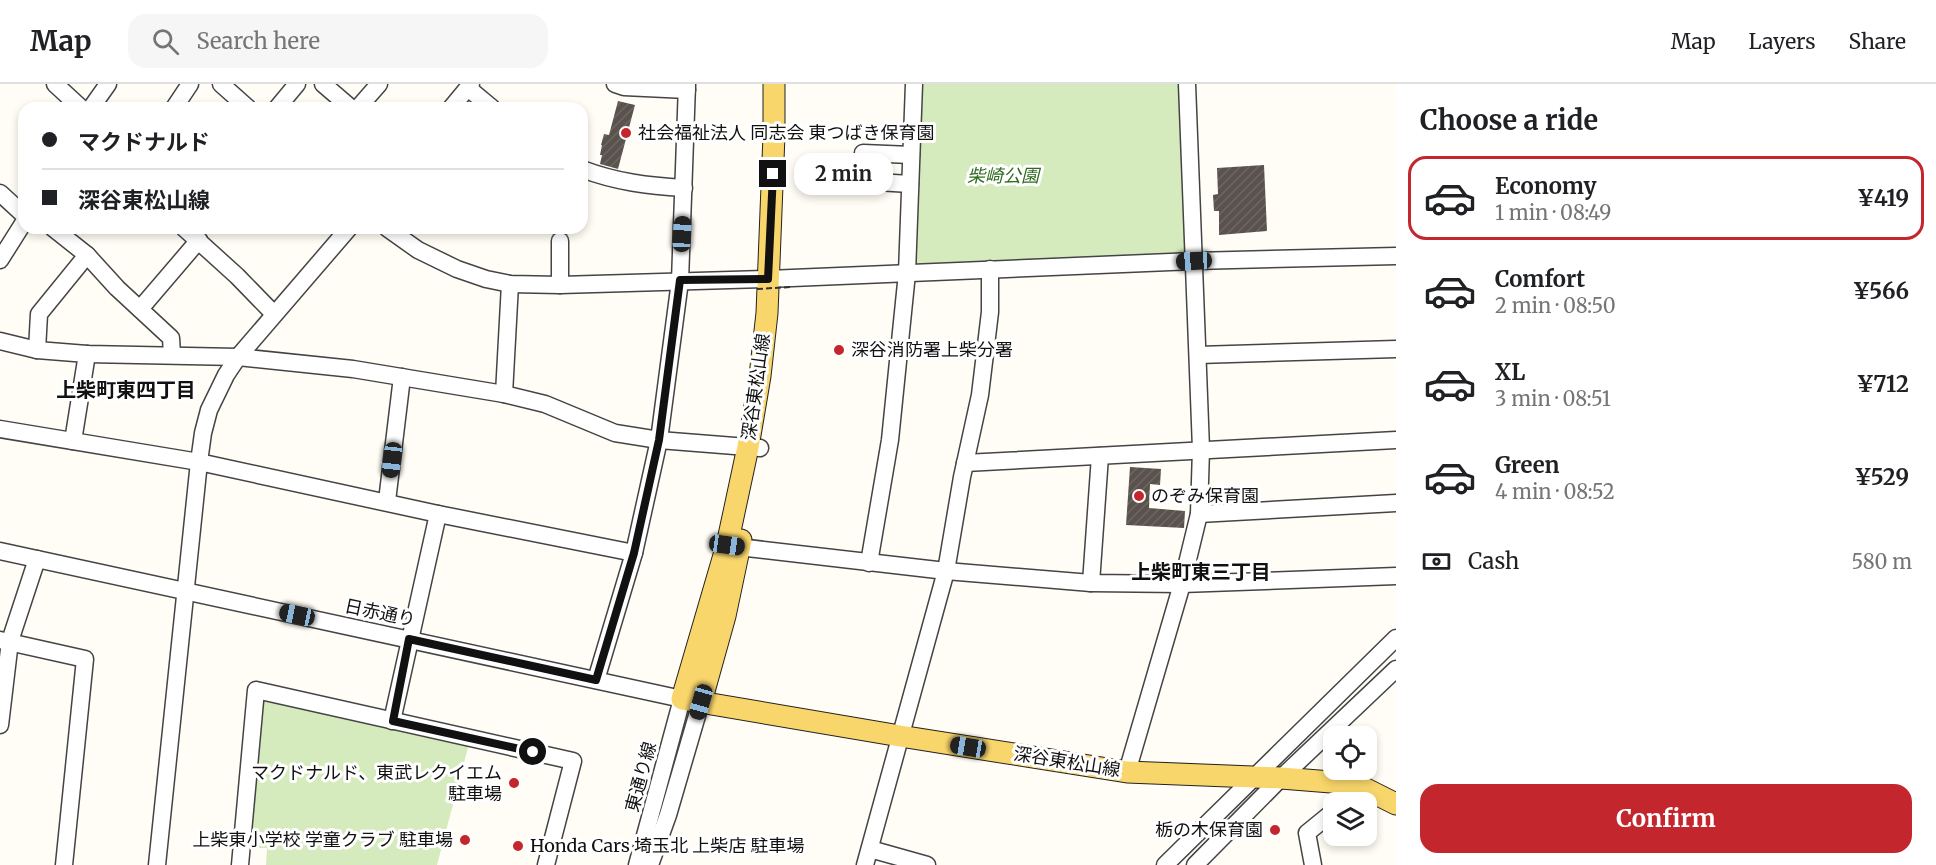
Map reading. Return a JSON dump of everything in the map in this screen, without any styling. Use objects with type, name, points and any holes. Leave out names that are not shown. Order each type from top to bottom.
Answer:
[{"type":"main road","name":"深谷東松山線","points":[[774,84],[774,284]]},
{"type":"main road","name":"深谷東松山線","points":[[788,84],[787,198],[774,284],[767,313],[754,448],[733,546],[692,700],[1127,772],[1281,778],[1356,784],[1396,804]]},
{"type":"street","points":[[55,84],[74,102]]},
{"type":"street","points":[[95,102],[108,84]]},
{"type":"street","points":[[178,102],[190,84]]},
{"type":"street","points":[[220,84],[241,102]]},
{"type":"street","points":[[282,102],[297,84]]},
{"type":"street","points":[[323,84],[344,102]]},
{"type":"street","points":[[363,102],[379,84]]},
{"type":"street","points":[[596,680],[634,553],[659,440],[680,280],[684,188],[687,87],[624,87],[615,84]]},
{"type":"street","points":[[869,563],[890,440],[907,273],[914,84]]},
{"type":"street","points":[[1127,772],[1182,584],[1199,514],[1201,449],[1187,84]]},
{"type":"street","points":[[456,102],[470,86],[486,102]]},
{"type":"street","points":[[863,153],[911,155]]},
{"type":"street","points":[[588,171],[606,178],[643,185],[684,188]]},
{"type":"street","points":[[861,180],[910,184]]},
{"type":"street","points":[[0,193],[18,210]]},
{"type":"street","points":[[0,260],[18,232]]},
{"type":"street","points":[[61,234],[87,255],[117,288],[171,338],[171,355]]},
{"type":"street","points":[[192,234],[274,314]]},
{"type":"street","points":[[157,865],[199,462],[209,410],[226,375],[238,357],[344,234]]},
{"type":"street","points":[[395,234],[418,250],[457,269],[510,284],[560,285],[680,280],[774,284],[990,269],[1396,255]]},
{"type":"street","points":[[140,309],[199,240]]},
{"type":"street","points":[[560,241],[560,285]]},
{"type":"street","points":[[37,350],[39,314],[87,255]]},
{"type":"street","points":[[865,865],[946,571],[980,395],[990,312],[990,269]]},
{"type":"street","points":[[504,394],[510,284]]},
{"type":"street","points":[[0,341],[37,350],[87,354],[238,357],[353,369],[504,394],[545,404],[615,433],[659,440],[754,448]]},
{"type":"street","points":[[1198,355],[1396,349]]},
{"type":"street","points":[[73,441],[87,354]]},
{"type":"street","points":[[387,501],[402,377]]},
{"type":"street","points":[[0,429],[199,462],[387,501],[438,514],[634,553]]},
{"type":"street","points":[[965,464],[1201,449],[1396,440]]},
{"type":"street","points":[[1091,583],[1100,456]]},
{"type":"street","points":[[1199,514],[1396,504]]},
{"type":"street","points":[[393,721],[438,514]]},
{"type":"street","points":[[733,546],[946,571],[1091,583],[1182,584],[1396,576]]},
{"type":"street","name":"日赤通り","points":[[0,551],[692,700]]},
{"type":"street","points":[[0,724],[5,640],[36,559]]},
{"type":"street","points":[[1165,865],[1396,638]]},
{"type":"street","points":[[5,640],[85,658],[64,865]]},
{"type":"street","points":[[1195,865],[1281,778],[1396,669]]},
{"type":"street","points":[[240,865],[256,690],[573,761],[546,865]]},
{"type":"street","name":"東通り線","points":[[637,865],[692,700]]},
{"type":"street","name":"東通り線","points":[[650,865],[668,815],[692,700]]},
{"type":"street","points":[[1351,792],[1356,784]]},
{"type":"street","points":[[1313,865],[1306,833],[1323,820]]},
{"type":"street","points":[[870,849],[927,865]]},
{"type":"green space","name":"柴崎公園","points":[[914,84],[1187,84],[1194,261],[907,273]]},
{"type":"green space","points":[[258,693],[470,740],[437,865],[266,865],[267,848],[244,848]]},
{"type":"building","points":[[618,101],[635,105],[618,169],[600,164],[602,155],[600,155],[604,134],[609,135]]},
{"type":"building","points":[[1264,165],[1267,231],[1219,235],[1219,211],[1214,211],[1213,195],[1218,194],[1217,168]]},
{"type":"building","name":"のぞみ保育園","points":[[1130,467],[1161,469],[1160,485],[1150,484],[1149,508],[1185,511],[1184,528],[1126,525]]},
{"type":"place","name":"社会福祉法人 同志会 東つばき保育園","points":[[626,133]]},
{"type":"place","name":"深谷消防署上柴分署","points":[[839,350]]},
{"type":"place","name":"のぞみ保育園","points":[[1139,496]]},
{"type":"place","name":"マクドナルド、東武レクイエム 駐車場","points":[[514,783]]},
{"type":"place","name":"栃の木保育園","points":[[1275,830]]},
{"type":"place","name":"上柴東小学校 学童クラブ 駐車場","points":[[465,840]]},
{"type":"place","name":"Honda Cars 埼玉北 上柴店 駐車場","points":[[518,846]]},
{"type":"district","name":"上柴町東四丁目","points":[[126,390]]},
{"type":"district","name":"上柴町東三丁目","points":[[1201,572]]},
{"type":"route","points":[[533,752],[393,721],[409,639],[596,680],[634,553],[659,440],[680,280],[768,279],[773,174]]}]
